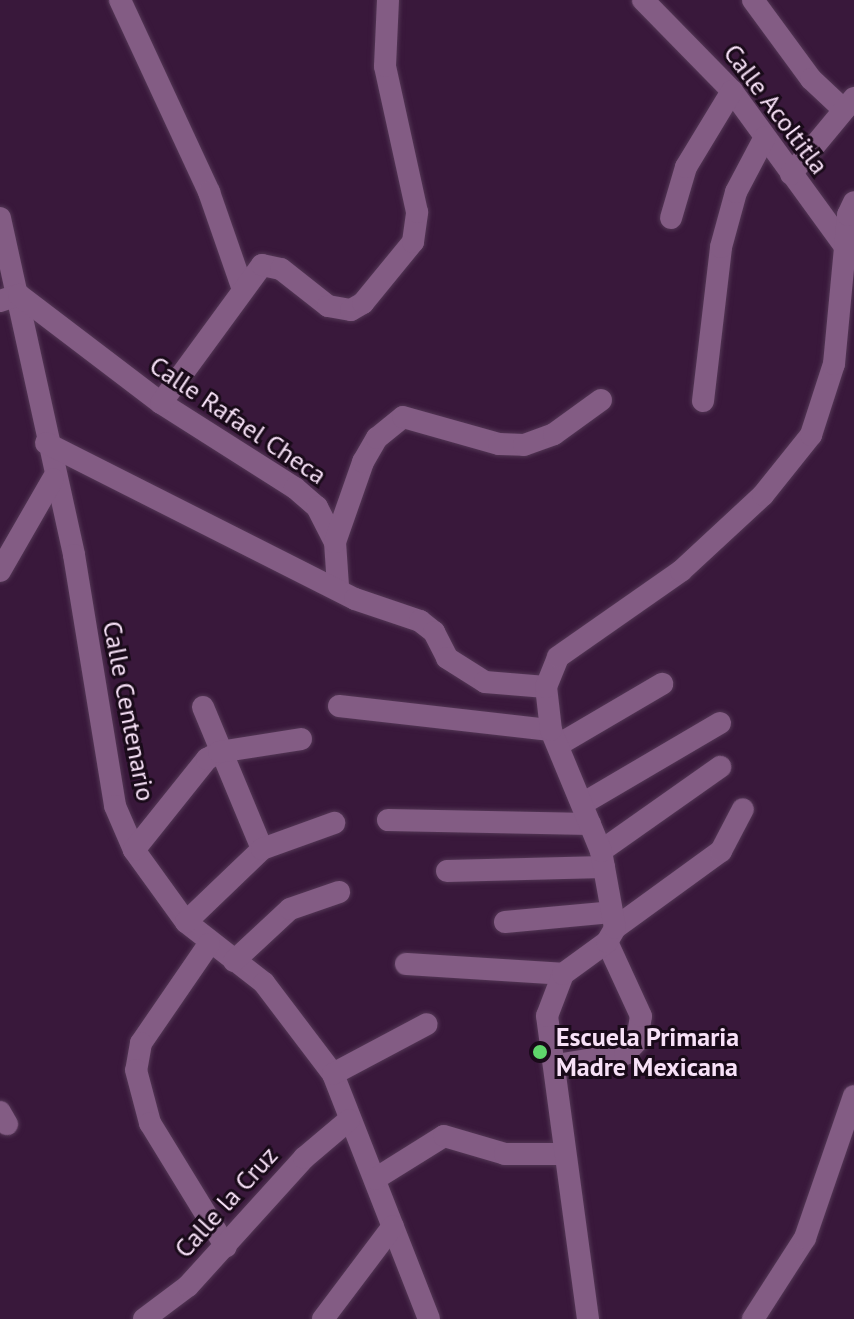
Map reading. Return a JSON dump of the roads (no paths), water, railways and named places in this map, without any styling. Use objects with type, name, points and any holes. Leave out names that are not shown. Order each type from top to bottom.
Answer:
[{"type":"street","points":[[161,403],[242,287],[266,264],[328,306],[351,310],[363,303],[413,242],[417,212],[385,66],[388,0]]},
{"type":"street","name":"Calle Acoltitla","points":[[643,0],[732,91],[849,252]]},
{"type":"street","points":[[753,0],[811,79],[849,104],[791,174]]},
{"type":"street","points":[[123,1],[209,192],[242,287]]},
{"type":"street","points":[[671,218],[686,167],[732,91]]},
{"type":"street","points":[[703,401],[721,247],[736,192],[765,137]]},
{"type":"street","points":[[556,1065],[625,1054],[637,1041],[641,1016],[612,927],[603,859],[554,737],[546,687],[558,657],[681,571],[763,495],[803,447],[822,410],[834,364],[854,202]]},
{"type":"street","name":"Calle Centenario","points":[[0,218],[9,298],[74,555],[115,806],[134,850],[186,922],[209,944],[264,983],[333,1074],[429,1319]]},
{"type":"street","name":"Calle Rafael Checa","points":[[9,298],[161,403],[295,488],[317,507],[335,542],[338,586]]},
{"type":"street","points":[[335,542],[363,462],[377,438],[403,417],[499,444],[524,445],[564,428],[601,400]]},
{"type":"street","points":[[46,443],[338,586],[355,599],[420,621],[434,632],[447,658],[485,682],[546,687]]},
{"type":"street","points":[[0,571],[53,479]]},
{"type":"street","points":[[339,706],[554,737],[662,684]]},
{"type":"street","points":[[203,707],[219,752],[262,849]]},
{"type":"street","points":[[388,820],[586,814],[720,723]]},
{"type":"street","points":[[134,850],[207,759],[219,752],[301,739]]},
{"type":"street","points":[[447,871],[603,859],[720,767]]},
{"type":"street","points":[[588,1319],[547,1016],[563,974],[612,927],[721,851],[743,809]]},
{"type":"street","points":[[186,922],[262,849],[334,823]]},
{"type":"street","points":[[234,961],[290,909],[339,892]]},
{"type":"street","points":[[505,922],[612,927]]},
{"type":"street","points":[[209,944],[141,1043],[136,1079],[150,1123],[226,1247]]},
{"type":"street","points":[[406,964],[563,974]]},
{"type":"street","points":[[333,1074],[427,1024]]},
{"type":"street","points":[[753,1319],[805,1238],[854,1096]]},
{"type":"street","name":"Calle la Cruz","points":[[144,1319],[226,1247],[304,1158],[349,1120]]},
{"type":"street","points":[[375,1179],[444,1136],[505,1154],[564,1154]]},
{"type":"street","points":[[323,1319],[393,1226]]},
{"type":"place","name":"Escuela Primaria Madre Mexicana","points":[[540,1052]]}]
